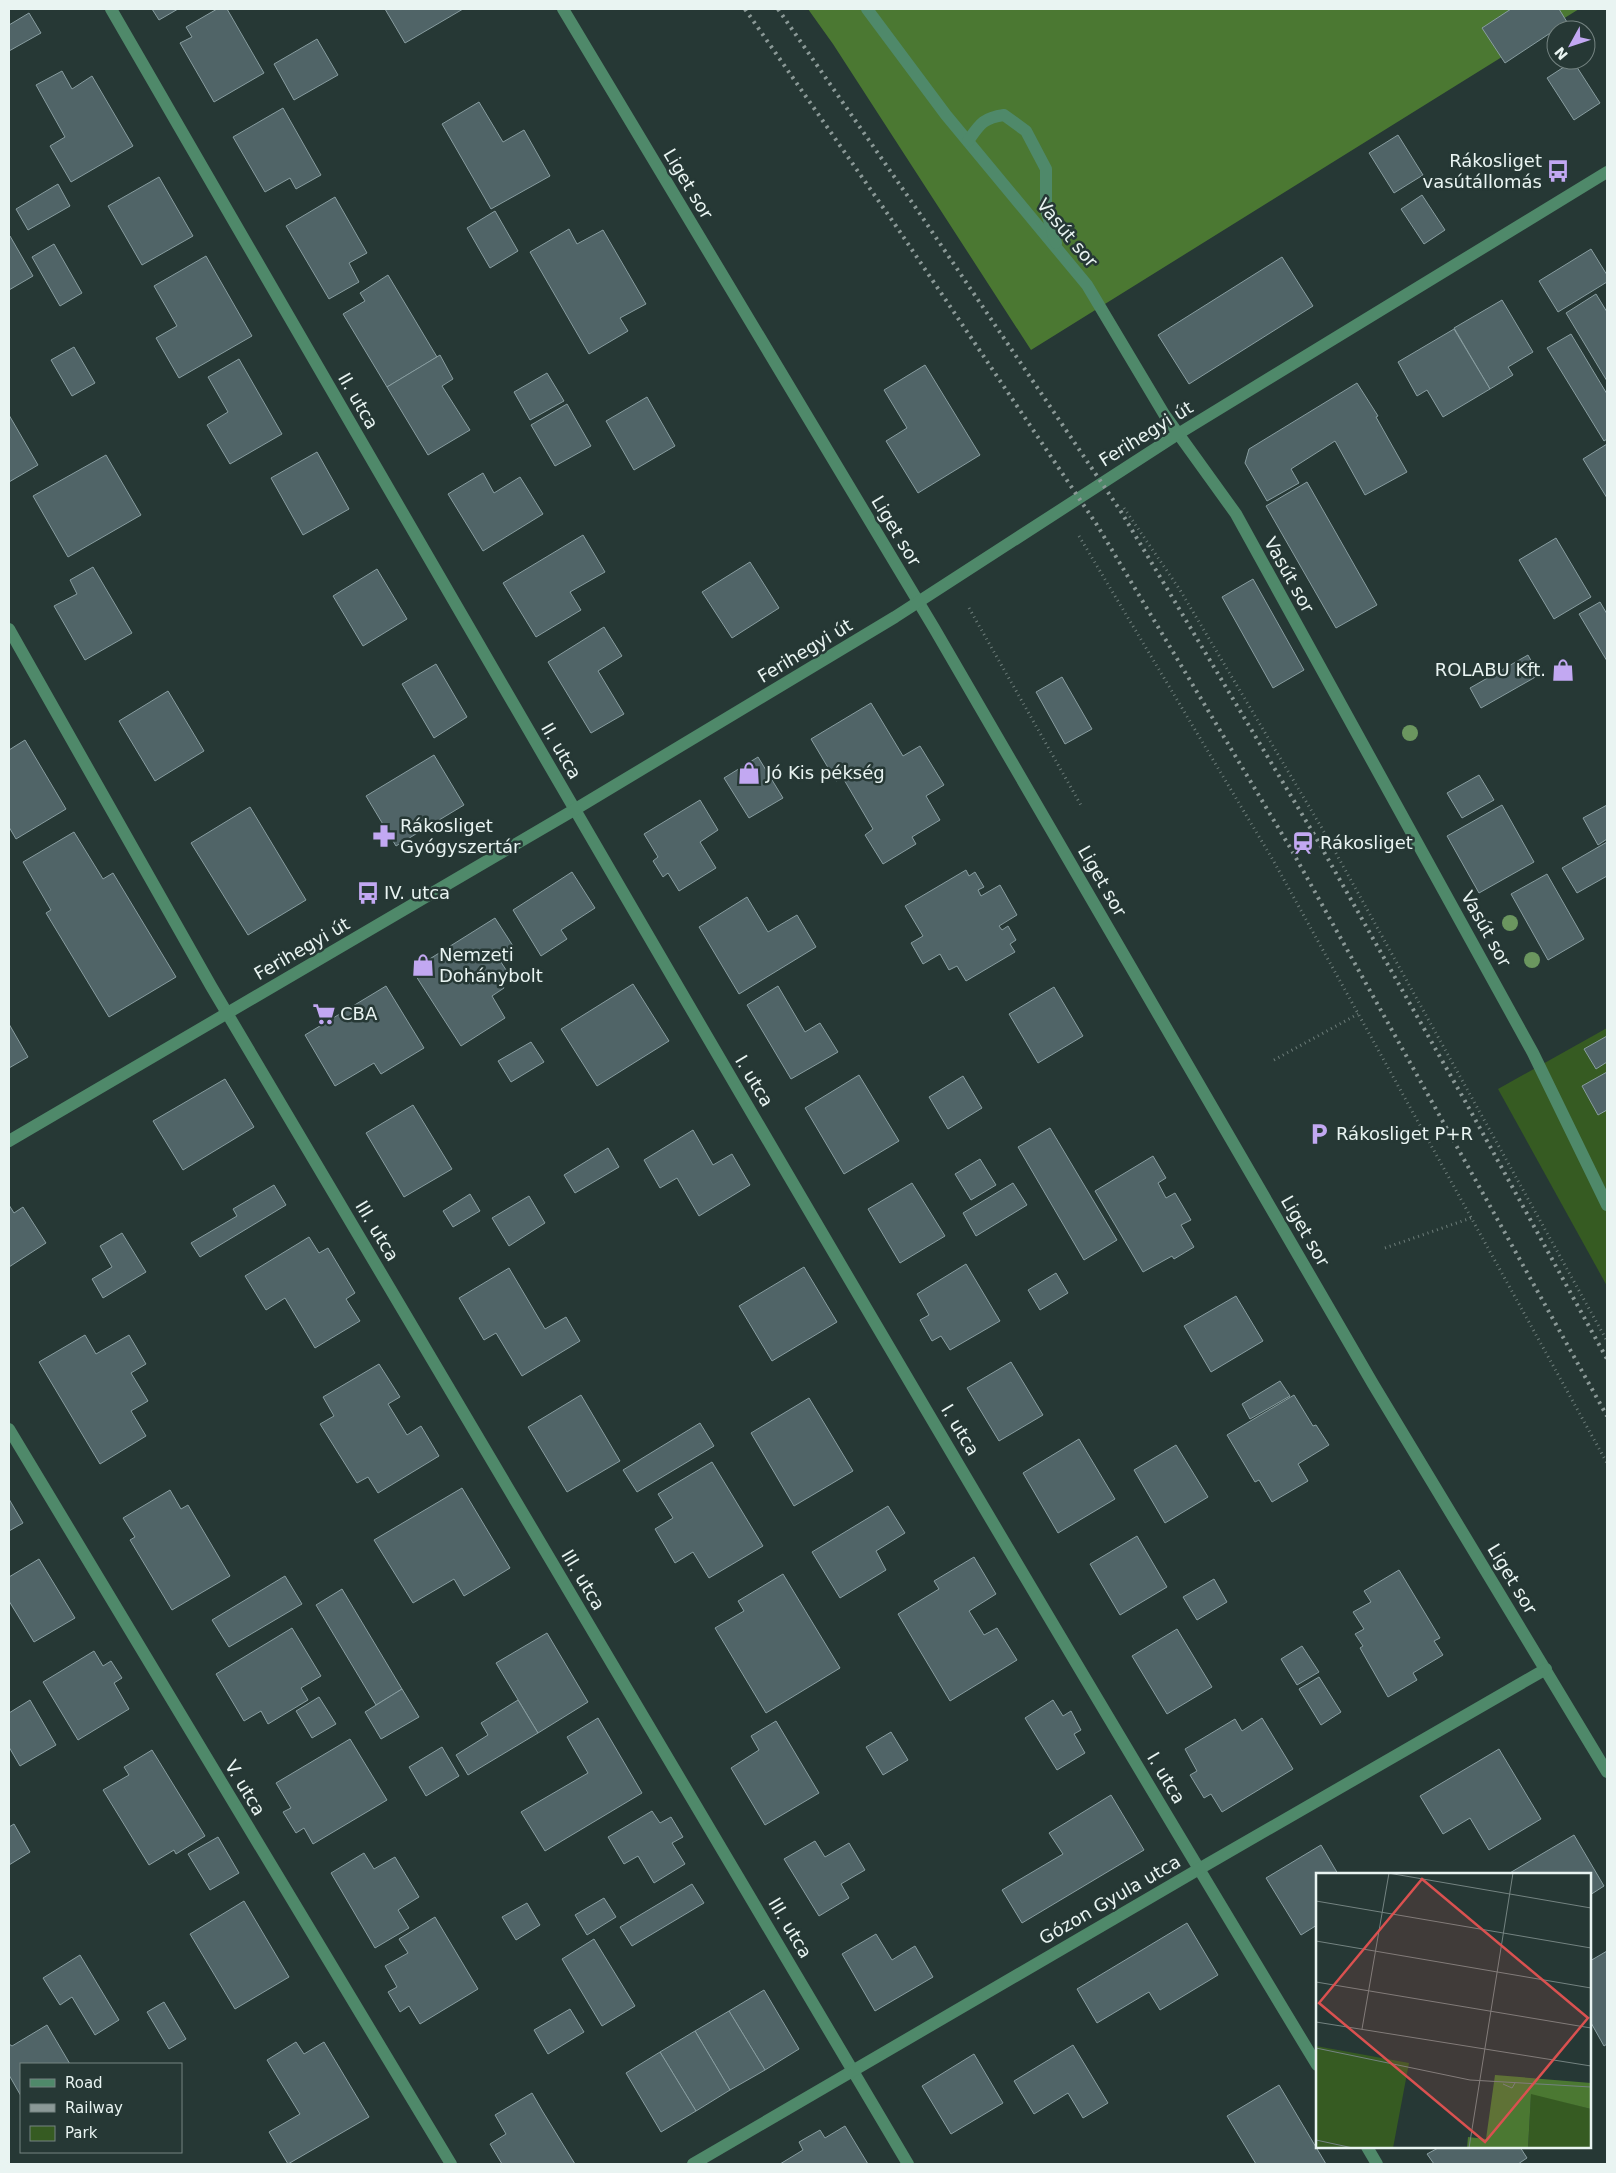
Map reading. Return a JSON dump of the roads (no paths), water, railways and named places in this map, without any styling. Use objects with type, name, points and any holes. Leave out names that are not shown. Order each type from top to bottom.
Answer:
[{"type":"street","name":"II. utca","points":[[111,9],[574,810]]},
{"type":"street","name":"Liget sor","points":[[563,9],[919,602],[1373,1384],[1607,1772]]},
{"type":"street","name":"Vasút sor","points":[[866,9],[968,141],[1087,285],[1164,414],[1236,514],[1533,1053],[1607,1205]]},
{"type":"street","points":[[968,141],[980,124],[988,117],[1004,115],[1026,131],[1046,169],[1046,210],[1058,250]]},
{"type":"street","name":"Ferihegyi út","points":[[9,1141],[574,810],[919,602],[1178,434],[1607,172]]},
{"type":"street","points":[[9,629],[227,1013]]},
{"type":"street","name":"I. utca","points":[[574,810],[1198,1869],[1316,2063]]},
{"type":"street","name":"III. utca","points":[[227,1013],[908,2164]]},
{"type":"street","name":"V. utca","points":[[9,1429],[451,2164]]},
{"type":"street","name":"Gózon Gyula utca","points":[[693,2164],[1198,1869],[1546,1669]]},
{"type":"street","points":[[1367,2148],[1377,2164]]},
{"type":"railway","points":[[745,9],[896,226],[1097,525],[1291,849],[1607,1416]]},
{"type":"railway","points":[[778,9],[918,211],[1120,510],[1315,836],[1465,1101],[1607,1359]]},
{"type":"place","name":"Rákosliget vasútállomás","points":[[1558,171]]},
{"type":"place","name":"ROLABU Kft.","points":[[1563,670]]},
{"type":"place","name":"Jó Kis pékség","points":[[749,773]]},
{"type":"place","name":"Rákosliget Gyógyszertár","points":[[384,836]]},
{"type":"place","name":"Rákosliget","points":[[1303,843]]},
{"type":"place","name":"IV. utca","points":[[368,893]]},
{"type":"place","name":"Nemzeti Dohánybolt","points":[[423,965]]},
{"type":"place","name":"CBA","points":[[324,1014]]},
{"type":"place","name":"Rákosliget P+R","points":[[1319,1134]]}]
